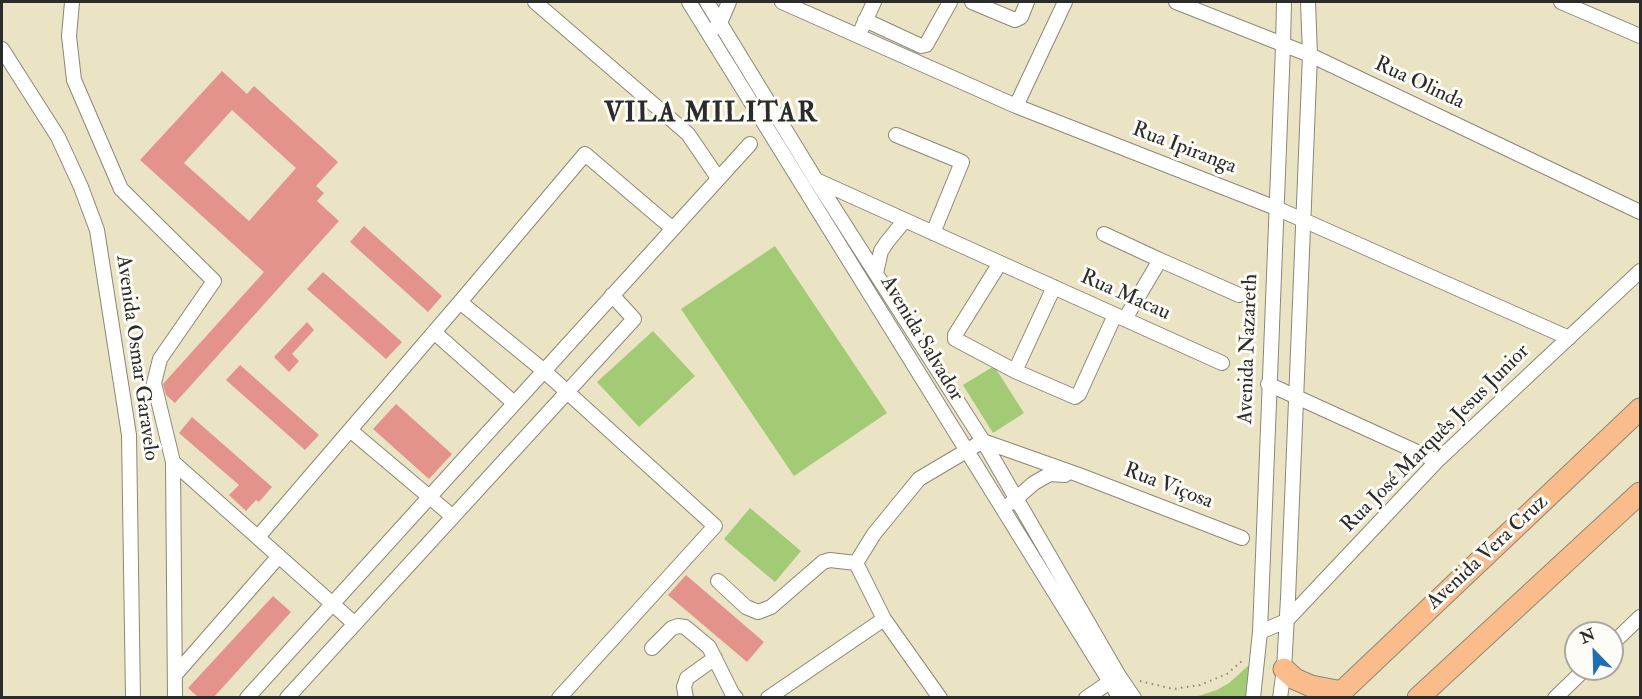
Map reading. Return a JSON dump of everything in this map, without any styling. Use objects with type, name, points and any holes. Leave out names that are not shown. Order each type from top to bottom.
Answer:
[{"type":"highway","name":"Avenida Vera Cruz","points":[[1338,695],[1641,409]]},
{"type":"highway","points":[[1418,698],[1641,493]]},
{"type":"highway","points":[[1284,669],[1295,679],[1338,695]]},
{"type":"street","points":[[72,2],[69,36],[74,80],[120,189],[214,281],[160,359],[154,383],[172,462],[175,698]]},
{"type":"street","points":[[535,2],[688,134],[718,178]]},
{"type":"street","name":"Avenida Salvador","points":[[689,2],[966,452],[1114,679],[1134,698]]},
{"type":"street","name":"Avenida Salvador","points":[[707,2],[816,180],[1018,499],[1114,679],[1119,698]]},
{"type":"street","points":[[709,34],[720,23],[729,2]]},
{"type":"street","name":"Rua Ipiranga","points":[[786,2],[1016,106],[1276,208],[1569,338]]},
{"type":"street","points":[[858,35],[874,2]]},
{"type":"street","points":[[865,20],[921,46],[926,45],[950,2]]},
{"type":"street","points":[[972,2],[1015,20],[1021,17],[1027,2]]},
{"type":"street","points":[[1016,106],[1065,2]]},
{"type":"street","name":"Rua Olinda","points":[[1176,2],[1310,55],[1641,212]]},
{"type":"street","name":"Avenida Nazareth","points":[[1253,698],[1260,632],[1284,2]]},
{"type":"street","points":[[1280,698],[1284,669],[1310,55],[1308,2]]},
{"type":"street","points":[[1561,2],[1641,36]]},
{"type":"street","name":"Avenida Osmar Garavelo","points":[[2,49],[58,137],[81,186],[97,230],[129,435],[133,698]]},
{"type":"street","points":[[896,135],[962,162],[933,233]]},
{"type":"street","points":[[247,698],[750,144]]},
{"type":"street","points":[[258,537],[585,154],[673,229]]},
{"type":"street","name":"Rua Macau","points":[[794,171],[1222,363]]},
{"type":"street","points":[[876,273],[886,242],[905,220]]},
{"type":"street","points":[[1104,234],[1239,295]]},
{"type":"street","points":[[1000,263],[955,335],[955,339],[1015,371],[1072,396],[1079,394],[1120,317],[1160,260]]},
{"type":"street","name":"Rua José Marquês Jesus Junior","points":[[1260,632],[1286,621],[1437,461],[1641,271]]},
{"type":"street","points":[[1015,371],[1054,287]]},
{"type":"street","points":[[287,698],[565,391],[634,319],[612,295]]},
{"type":"street","points":[[460,302],[543,370],[715,526],[559,698]]},
{"type":"street","points":[[434,332],[514,403]]},
{"type":"street","points":[[1268,384],[1437,461]]},
{"type":"street","points":[[350,430],[452,516]]},
{"type":"street","points":[[856,563],[874,534],[919,479],[983,441]]},
{"type":"street","name":"Rua Viçosa","points":[[983,441],[1079,475],[1242,538]]},
{"type":"street","points":[[172,462],[333,602],[355,624]]},
{"type":"street","name":"Rua Viçosa","points":[[1003,508],[1018,499],[1034,483],[1050,474],[1079,475]]},
{"type":"street","points":[[1262,545],[1289,552]]},
{"type":"street","points":[[175,675],[279,556]]},
{"type":"street","points":[[718,581],[746,607],[758,612],[771,607],[823,562],[830,560],[856,563]]},
{"type":"street","points":[[856,563],[884,619],[940,698]]},
{"type":"street","points":[[1624,633],[1641,617]]},
{"type":"street","points":[[768,698],[884,619]]},
{"type":"street","points":[[652,648],[672,628],[685,627],[709,647],[731,696]]},
{"type":"street","points":[[686,698],[684,687],[687,678],[715,658]]},
{"type":"street","points":[[1086,698],[1114,679]]},
{"type":"street","points":[[1555,698],[1573,681]]},
{"type":"path","points":[[1222,363],[1268,384]]},
{"type":"path","points":[[1114,679],[1173,689],[1200,685],[1227,674],[1259,647]]},
{"type":"green space","points":[[775,246],[887,413],[794,476],[681,309]]},
{"type":"green space","points":[[653,331],[695,376],[639,427],[597,382]]},
{"type":"green space","points":[[994,366],[1024,413],[993,433],[963,385]]},
{"type":"green space","points":[[750,508],[801,551],[775,582],[724,539]]},
{"type":"green space","points":[[1249,665],[1247,697],[1192,698],[1217,690],[1229,683]]},
{"type":"building","points":[[222,71],[247,94],[254,86],[338,162],[316,186],[324,193],[317,201],[339,221],[175,403],[166,395],[163,384],[264,272],[140,160]],"holes":[[[232,110],[296,168],[249,221],[184,163]]]},
{"type":"building","points":[[364,226],[442,296],[428,312],[350,242]]},
{"type":"building","points":[[323,272],[402,342],[386,359],[307,289]]},
{"type":"building","points":[[307,322],[314,330],[292,354],[299,361],[289,372],[274,357]]},
{"type":"building","points":[[240,365],[319,435],[305,450],[226,380]]},
{"type":"building","points":[[396,404],[452,454],[429,479],[373,429]]},
{"type":"building","points":[[192,417],[272,487],[259,502],[256,500],[246,511],[229,495],[239,485],[179,433]]},
{"type":"building","points":[[686,575],[764,642],[747,662],[668,595]]},
{"type":"building","points":[[273,596],[291,612],[213,698],[199,698],[188,688]]},
{"type":"district","name":"VILA MILITAR","points":[[711,115]]}]
